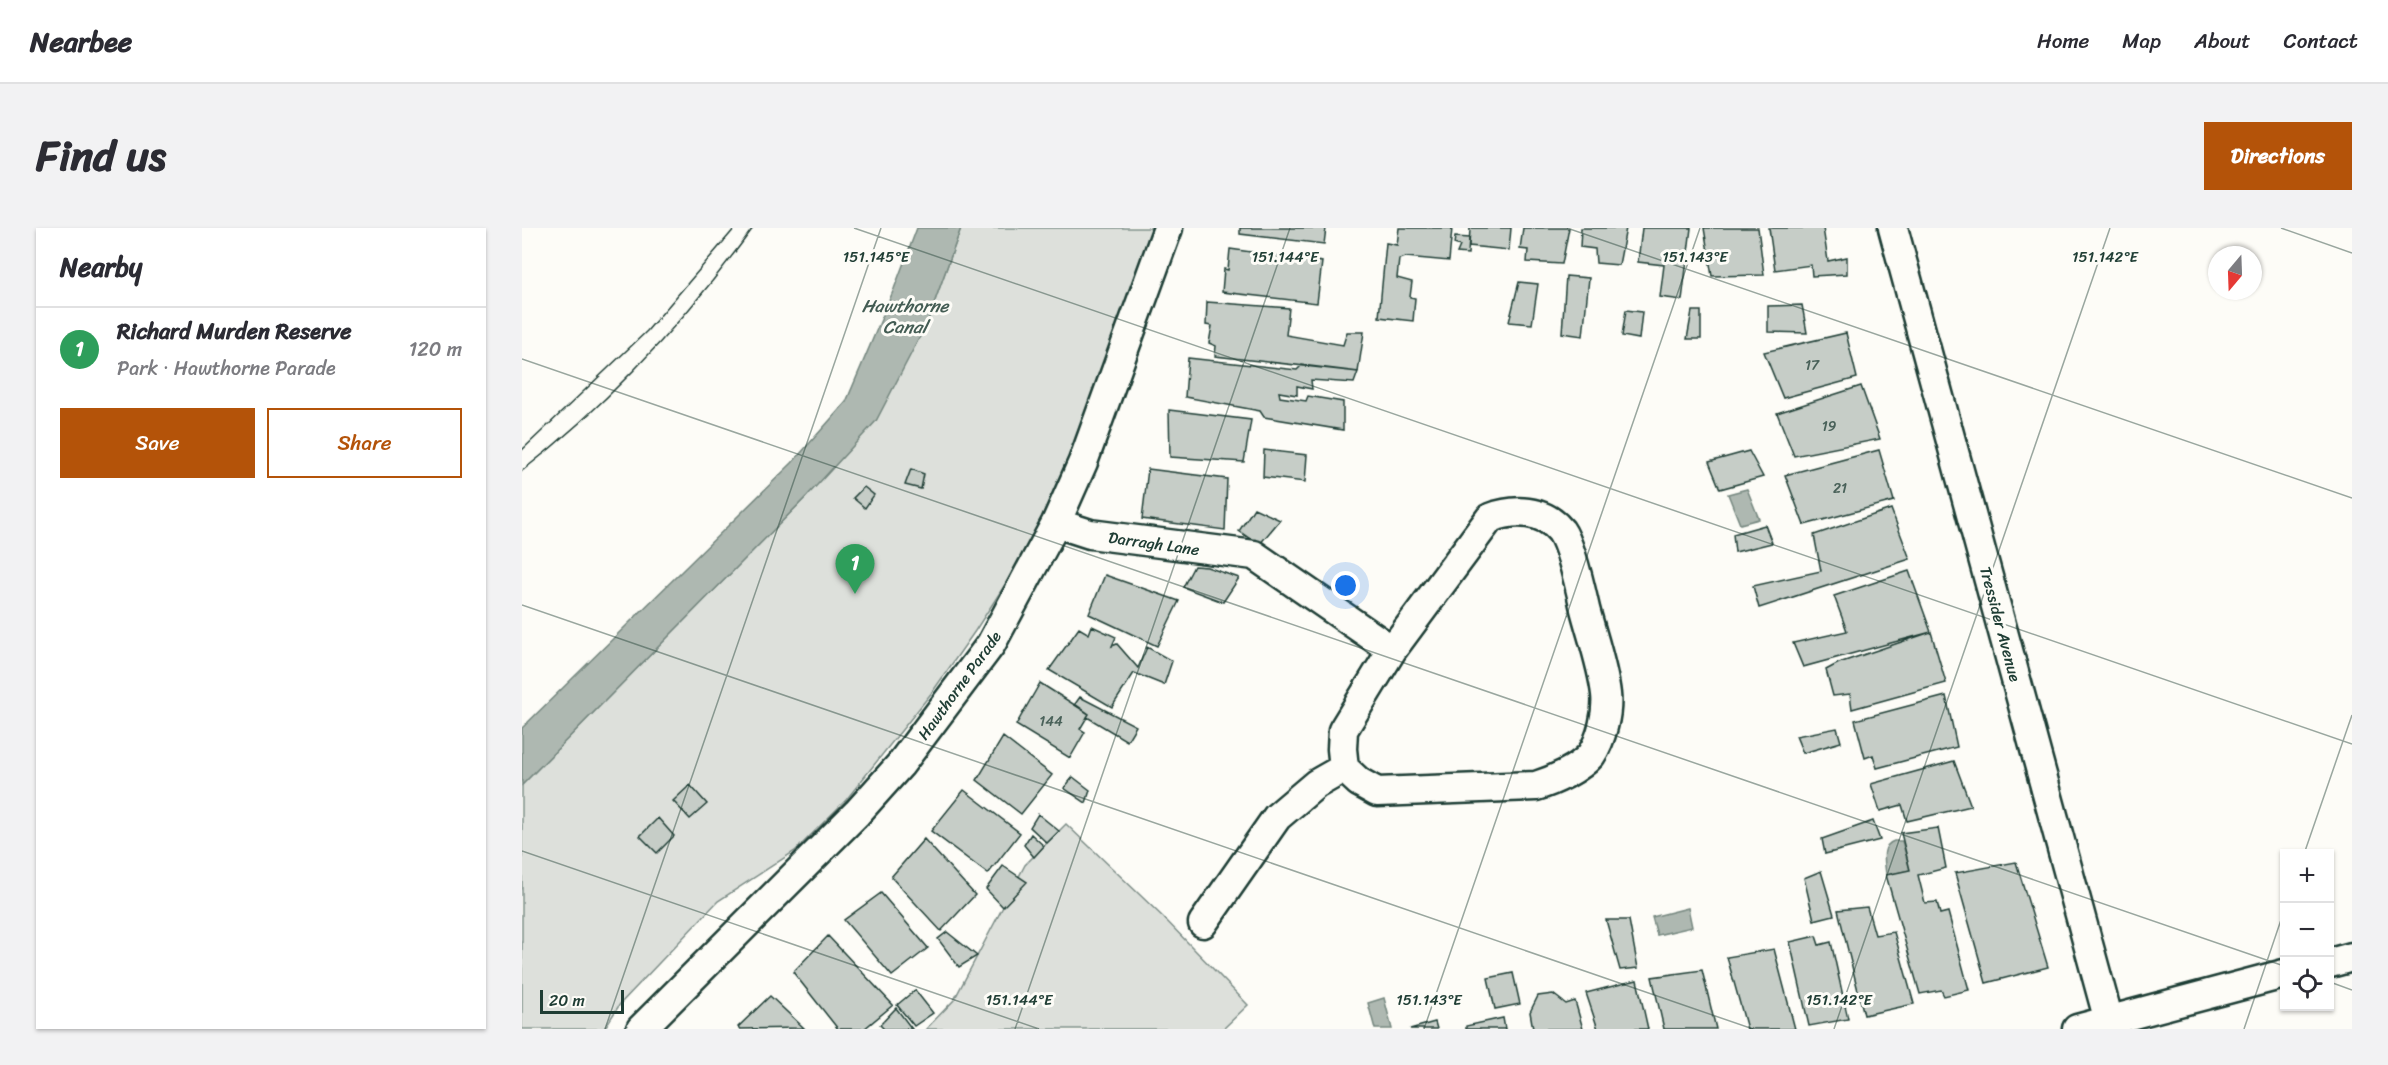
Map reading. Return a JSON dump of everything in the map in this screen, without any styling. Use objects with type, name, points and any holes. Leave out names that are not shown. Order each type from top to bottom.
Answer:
[{"type":"street","name":"Hawthorne Parade","points":[[641,1029],[811,861],[900,765],[991,644],[1056,523],[1083,462],[1168,228]]},
{"type":"street","name":"Tressider Avenue","points":[[1893,228],[2109,1021]]},
{"type":"street","points":[[1508,512],[1529,513],[1548,520],[1562,532],[1576,571],[1606,694],[1603,727],[1590,755],[1557,779],[1536,786],[1377,792],[1359,782],[1344,768],[1343,729],[1392,650],[1490,518],[1508,512]]},
{"type":"street","name":"Darragh Lane","points":[[1056,523],[1090,534],[1254,555],[1392,650]]},
{"type":"street","points":[[1203,923],[1277,817],[1316,784],[1344,768]]},
{"type":"street","points":[[2334,962],[2352,957]]},
{"type":"street","points":[[2077,1029],[2280,976]]},
{"type":"shaded area","points":[[961,228],[1153,228],[1076,443],[1023,557],[933,691],[846,800],[795,851],[718,901],[620,1004],[604,1029],[522,1029],[522,785],[807,496],[927,323]]},
{"type":"shaded area","points":[[1066,824],[1163,917],[1248,1005],[1223,1029],[926,1029],[954,1000],[1025,865]]},
{"type":"water","name":"Hawthorne Canal","points":[[917,228],[961,228],[927,323],[876,421],[807,496],[522,785],[522,728],[792,463],[846,402]]},
{"type":"water","points":[[1747,489],[1759,519],[1740,524],[1728,494]]},
{"type":"water","points":[[1894,841],[1902,841],[1910,870],[1886,875],[1885,851]]},
{"type":"water","points":[[1688,908],[1692,927],[1657,935],[1652,917]]},
{"type":"water","points":[[1384,998],[1392,1029],[1375,1029],[1368,1003]]},
{"type":"building","points":[[1240,228],[1326,228],[1324,244],[1240,234]]},
{"type":"building","points":[[1399,228],[1452,228],[1449,261],[1406,257],[1399,259],[1397,278],[1412,282],[1410,297],[1415,298],[1413,321],[1379,317],[1386,243],[1397,245]]},
{"type":"building","points":[[1470,228],[1511,228],[1509,250],[1469,246]]},
{"type":"building","points":[[1523,228],[1569,228],[1562,264],[1527,262],[1528,250],[1520,249]]},
{"type":"building","points":[[1581,228],[1626,228],[1619,265],[1596,263],[1595,249],[1580,247]]},
{"type":"building","points":[[1642,228],[1691,228],[1682,300],[1660,297],[1664,265],[1638,262]]},
{"type":"building","points":[[1704,228],[1758,228],[1764,275],[1712,276]]},
{"type":"building","points":[[1769,228],[1823,228],[1828,261],[1847,257],[1847,274],[1812,276],[1811,265],[1775,270]]},
{"type":"building","points":[[1455,237],[1469,238],[1468,254],[1457,253],[1460,246],[1454,244]]},
{"type":"building","points":[[1230,249],[1322,262],[1317,303],[1222,292],[1224,269],[1228,270]]},
{"type":"building","points":[[1566,276],[1589,278],[1583,336],[1562,333]]},
{"type":"building","points":[[1519,282],[1538,284],[1532,324],[1509,322]]},
{"type":"building","points":[[1207,302],[1289,308],[1286,335],[1343,345],[1347,332],[1364,332],[1358,372],[1215,356],[1216,346],[1209,343],[1212,326],[1206,325]]},
{"type":"building","points":[[1802,305],[1807,333],[1768,332],[1768,306]]},
{"type":"building","points":[[1626,310],[1642,312],[1639,339],[1622,336]]},
{"type":"building","points":[[1692,311],[1701,311],[1701,339],[1687,339]]},
{"type":"building","points":[[1846,333],[1857,378],[1783,398],[1764,352]]},
{"type":"building","points":[[1188,358],[1297,370],[1302,365],[1358,372],[1354,383],[1311,380],[1312,389],[1297,386],[1297,395],[1279,392],[1280,397],[1306,401],[1308,396],[1343,402],[1343,430],[1264,417],[1260,411],[1185,397]]},
{"type":"building","points":[[1861,386],[1880,439],[1794,456],[1777,413]]},
{"type":"building","points":[[1169,410],[1251,420],[1244,462],[1170,457]]},
{"type":"building","points":[[1264,450],[1307,455],[1305,482],[1263,477]]},
{"type":"building","points":[[1879,450],[1894,501],[1804,525],[1785,475]]},
{"type":"building","points":[[1749,451],[1763,477],[1720,489],[1709,462]]},
{"type":"building","points":[[911,469],[924,474],[921,489],[905,485]]},
{"type":"building","points":[[1148,469],[1227,479],[1225,530],[1142,519]]},
{"type":"building","points":[[864,487],[874,495],[865,508],[853,498]]},
{"type":"building","points":[[1254,508],[1280,520],[1259,545],[1239,531]]},
{"type":"building","points":[[1891,509],[1910,559],[1759,608],[1753,586],[1821,571],[1814,535]]},
{"type":"building","points":[[1765,525],[1772,543],[1735,552],[1733,534]]},
{"type":"building","points":[[1194,566],[1207,567],[1239,578],[1223,602],[1183,587]]},
{"type":"building","points":[[1909,571],[1931,632],[1803,667],[1793,643],[1847,631],[1834,596]]},
{"type":"building","points":[[1105,575],[1179,601],[1157,646],[1089,614]]},
{"type":"building","points":[[1092,626],[1116,637],[1112,646],[1117,644],[1138,668],[1147,647],[1172,661],[1164,685],[1134,673],[1112,707],[1049,670],[1079,628],[1089,634]]},
{"type":"building","points":[[1931,632],[1946,683],[1852,709],[1850,694],[1833,696],[1826,670],[1839,663]]},
{"type":"building","points":[[1040,683],[1089,714],[1080,729],[1085,732],[1070,758],[1016,725]]},
{"type":"building","points":[[1946,696],[1957,747],[1877,768],[1873,755],[1865,758],[1855,720]]},
{"type":"building","points":[[1080,697],[1136,726],[1127,741],[1087,717],[1089,714],[1075,704]]},
{"type":"building","points":[[1837,728],[1841,742],[1803,753],[1796,736]]},
{"type":"building","points":[[1003,737],[1052,775],[1021,814],[977,780]]},
{"type":"building","points":[[1954,761],[1971,806],[1907,821],[1902,805],[1880,811],[1871,784]]},
{"type":"building","points":[[1073,777],[1090,790],[1086,803],[1064,788]]},
{"type":"building","points":[[690,785],[707,804],[690,819],[673,801]]},
{"type":"building","points":[[964,790],[1020,833],[988,874],[931,831]]},
{"type":"building","points":[[1038,814],[1059,831],[1047,843],[1030,827]]},
{"type":"building","points":[[658,818],[674,836],[657,853],[640,836]]},
{"type":"building","points":[[1873,821],[1880,840],[1825,854],[1822,839]]},
{"type":"building","points":[[1938,828],[1946,868],[1918,875],[1925,903],[1937,902],[1940,914],[1948,912],[1969,990],[1944,996],[1941,990],[1920,994],[1886,875],[1910,870],[1901,833]]},
{"type":"building","points":[[1031,834],[1044,846],[1034,857],[1024,845]]},
{"type":"building","points":[[924,839],[975,895],[941,931],[891,877]]},
{"type":"building","points":[[2016,862],[2048,967],[1986,983],[1955,873]]},
{"type":"building","points":[[1003,866],[1027,882],[1003,907],[986,889]]},
{"type":"building","points":[[1821,871],[1834,915],[1814,920],[1804,878]]},
{"type":"building","points":[[881,893],[928,948],[892,976],[844,920]]},
{"type":"building","points":[[1867,907],[1875,935],[1894,932],[1914,1004],[1864,1015],[1838,910]]},
{"type":"building","points":[[1606,920],[1629,920],[1638,968],[1620,970]]},
{"type":"building","points":[[947,932],[977,956],[959,967],[938,939]]},
{"type":"building","points":[[828,936],[893,1005],[864,1029],[838,1029],[793,972]]},
{"type":"building","points":[[1816,936],[1819,945],[1831,942],[1848,1019],[1809,1026],[1790,942]]},
{"type":"building","points":[[1774,949],[1795,1029],[1747,1029],[1727,957]]},
{"type":"building","points":[[1702,970],[1716,1029],[1664,1029],[1652,977]]},
{"type":"building","points":[[1513,973],[1520,1004],[1495,1009],[1488,978]]},
{"type":"building","points":[[1637,980],[1648,1029],[1598,1029],[1586,993]]},
{"type":"building","points":[[915,990],[933,1013],[914,1026],[897,1005]]},
{"type":"building","points":[[1553,994],[1566,1004],[1575,1001],[1583,1029],[1533,1029],[1530,1012],[1538,996]]},
{"type":"building","points":[[770,996],[804,1028],[740,1029],[738,1027]]},
{"type":"building","points":[[896,1008],[912,1029],[884,1029],[880,1025]]},
{"type":"building","points":[[1503,1018],[1505,1029],[1466,1029],[1466,1026]]},
{"type":"building","points":[[1435,1022],[1437,1029],[1410,1029]]},
{"type":"tram line","points":[[522,450],[647,331],[735,228]]},
{"type":"tram line","points":[[522,471],[617,388],[702,294],[753,228]]},
{"type":"place","name":"Richard Murden Reserve","points":[[855,594]]}]
